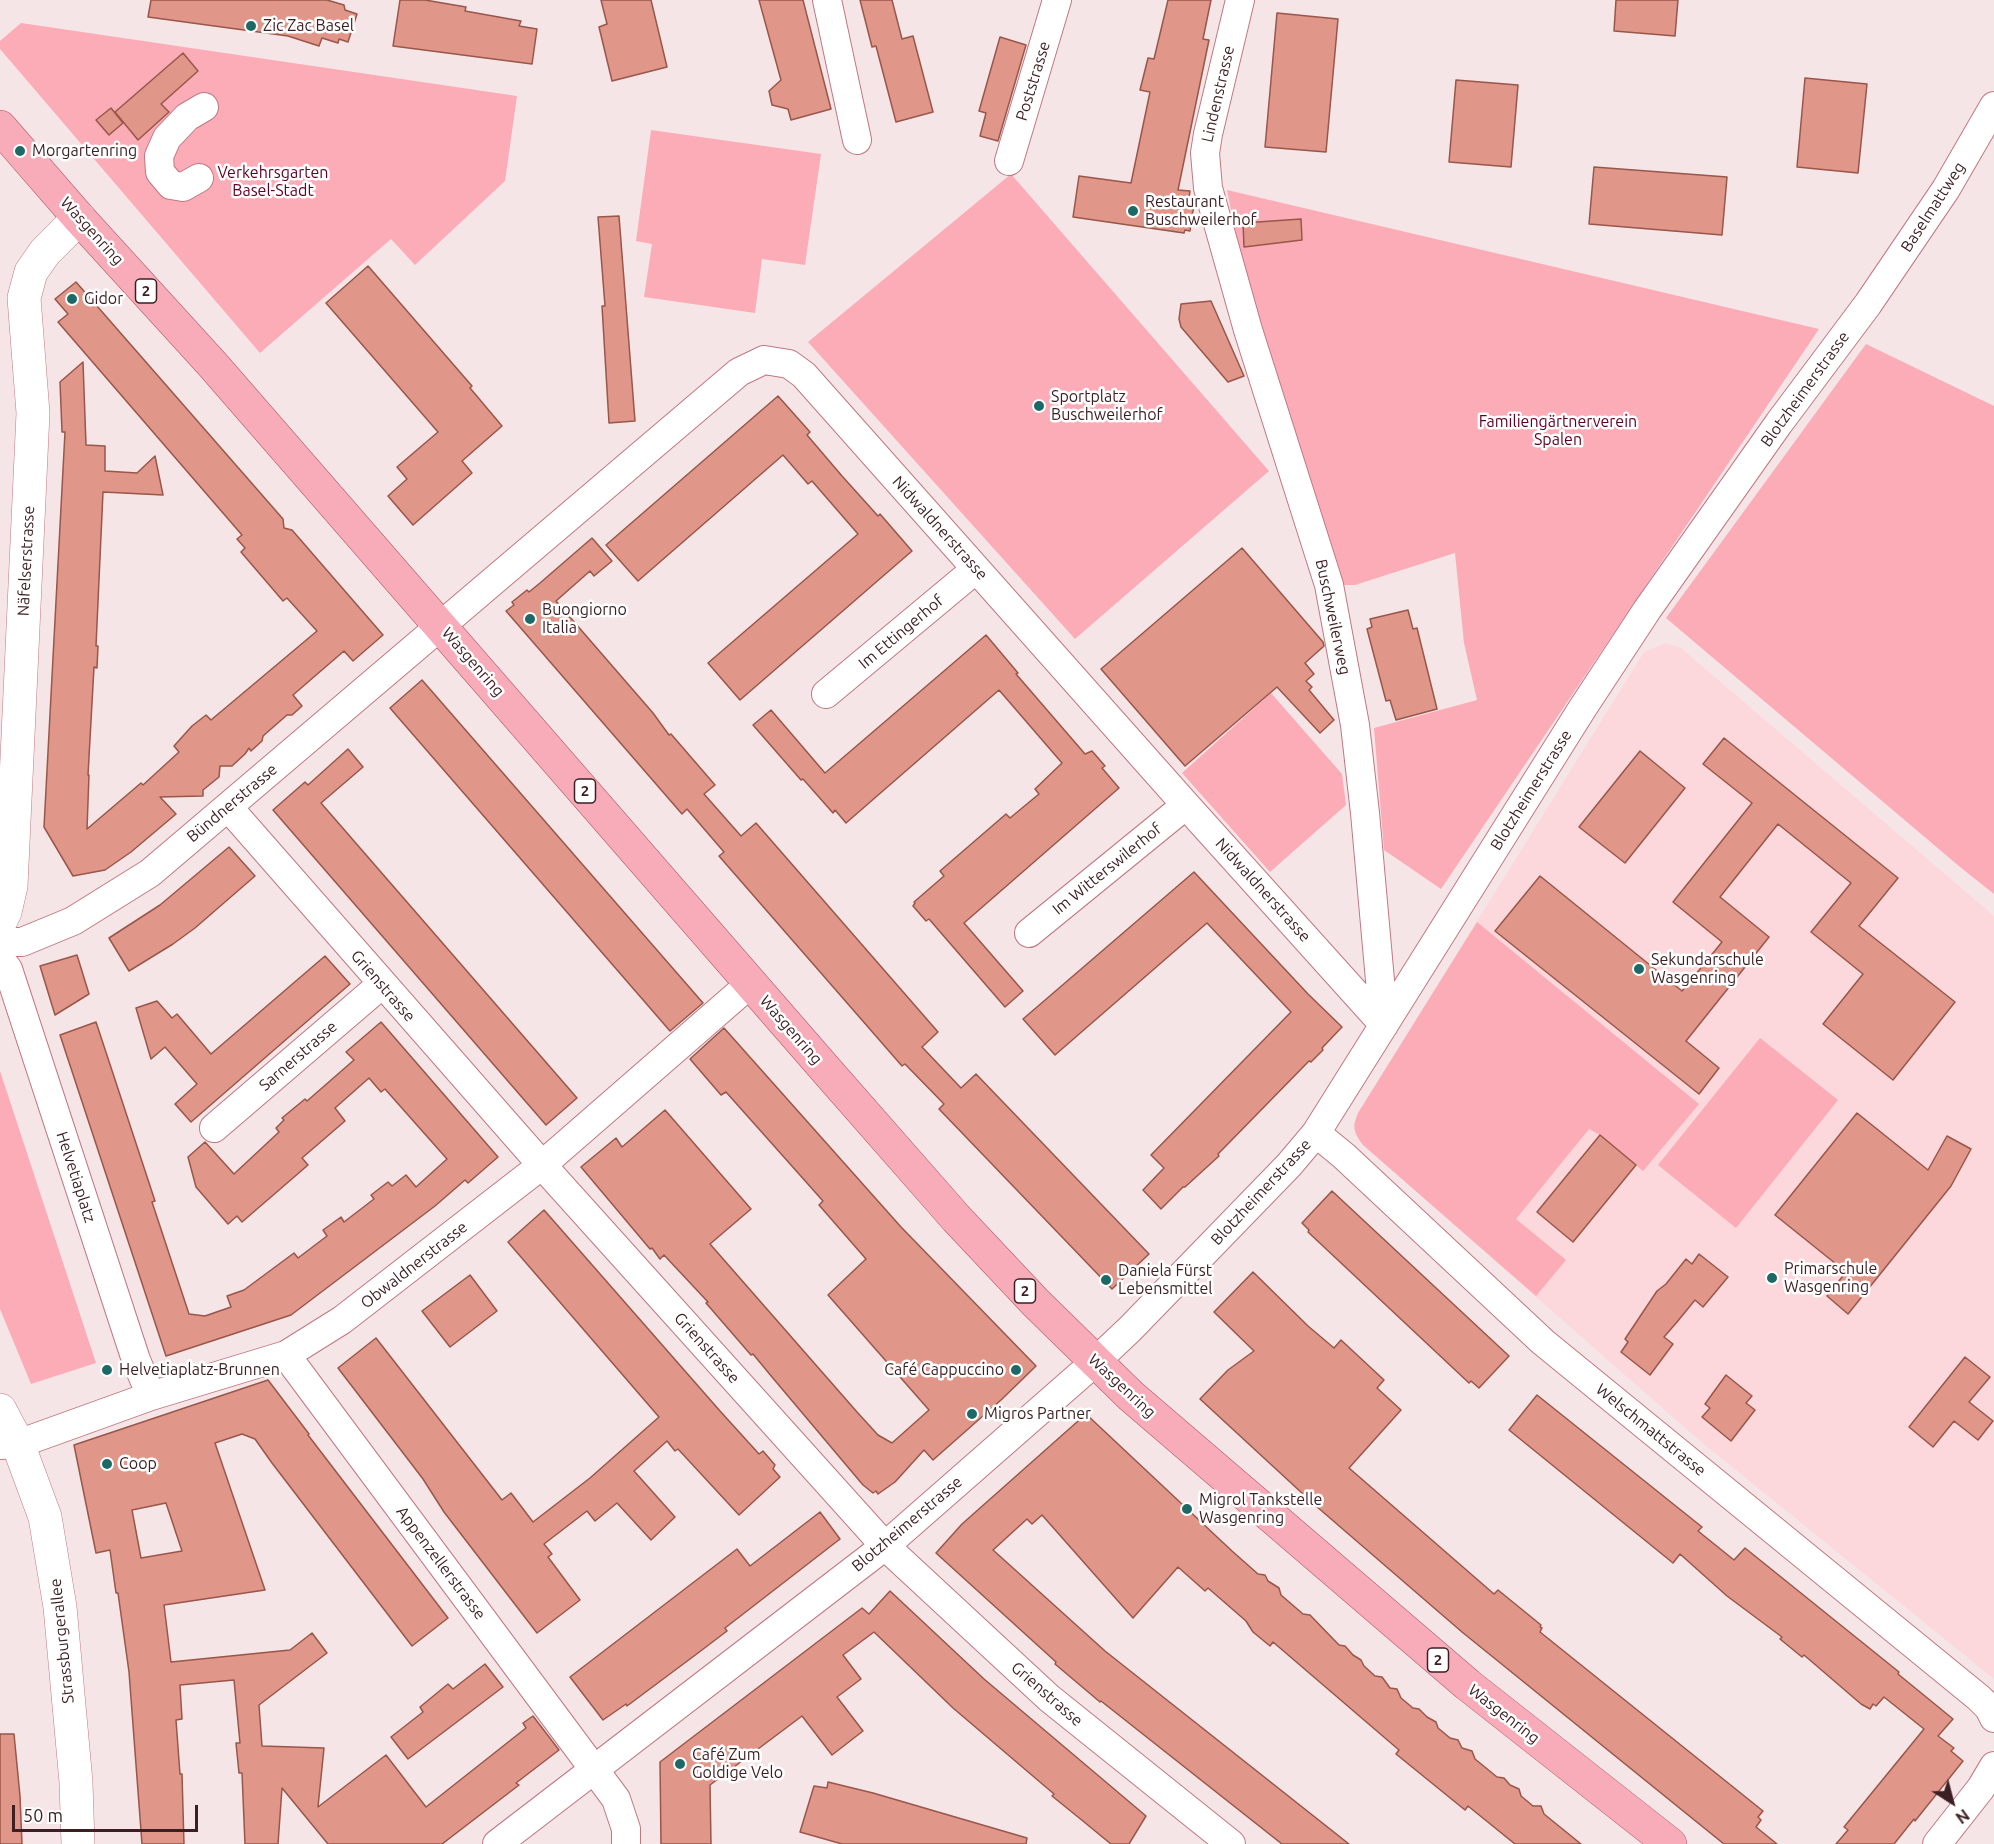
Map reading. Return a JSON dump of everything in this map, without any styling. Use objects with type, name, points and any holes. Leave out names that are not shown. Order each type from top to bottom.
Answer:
[{"type":"main road","name":"Wasgenring","points":[[0,127],[79,218],[213,364],[442,625],[956,1218],[1036,1303],[1131,1396],[1468,1685],[1670,1844]]},
{"type":"street","points":[[827,0],[857,140]]},
{"type":"street","name":"Poststrasse","points":[[1009,161],[1057,0]]},
{"type":"street","name":"Lindenstrasse","points":[[1208,188],[1205,153],[1208,134],[1240,0]]},
{"type":"street","name":"Baselmattweg","points":[[1868,304],[1946,189],[1994,106]]},
{"type":"street","points":[[200,178],[183,187],[171,185],[159,172],[159,156],[167,138],[186,117],[204,107]]},
{"type":"street","name":"Buschweilerweg","points":[[1208,188],[1248,330],[1329,585],[1355,725],[1384,1025]]},
{"type":"street","name":"Näfelserstrasse","points":[[0,922],[5,912],[11,886],[32,425],[24,298],[31,272],[45,252],[79,218]]},
{"type":"street","name":"Blotzheimerstrasse","points":[[497,1844],[885,1546],[1095,1362],[1273,1182],[1316,1133],[1582,709],[1647,610],[1779,423],[1868,304]]},
{"type":"street","name":"Nidwaldnerstrasse","points":[[442,625],[739,372],[764,360],[789,364],[804,375],[1384,1025]]},
{"type":"street","name":"Im Ettingerhof","points":[[826,694],[976,569]]},
{"type":"street","name":"Bündnerstrasse","points":[[0,942],[22,942],[73,921],[150,873],[442,625]]},
{"type":"street","name":"Im Witterswilerhof","points":[[1029,933],[1186,805]]},
{"type":"street","name":"Grienstrasse","points":[[228,807],[542,1165],[885,1546],[1049,1698],[1222,1841]]},
{"type":"street","name":"Helvetiaplatz","points":[[0,959],[8,969],[136,1360],[151,1396]]},
{"type":"street","name":"Obwaldnerstrasse","points":[[9,1444],[151,1396],[286,1355],[342,1320],[542,1165],[751,983]]},
{"type":"street","name":"Sarnerstrasse","points":[[214,1128],[382,984]]},
{"type":"street","name":"Welschmattstrasse","points":[[1316,1133],[1344,1156],[1543,1342],[1979,1698],[1989,1708],[1994,1718]]},
{"type":"street","name":"Appenzellerstrasse","points":[[286,1355],[596,1770],[616,1799],[626,1829],[626,1844]]},
{"type":"street","name":"Strassburgerallee","points":[[0,1410],[9,1444],[45,1517],[60,1607],[76,1782],[78,1844]]},
{"type":"street","points":[[1937,1844],[1981,1788],[1994,1766]]},
{"type":"shaded area","points":[[1666,643],[1681,648],[1994,916],[1994,1679],[1700,1441],[1363,1145],[1355,1134],[1353,1125],[1358,1113],[1644,652]]},
{"type":"green space","name":"Verkehrsgarten Basel-Stadt","points":[[21,23],[517,96],[505,181],[415,265],[391,239],[260,353],[0,49],[0,41]]},
{"type":"green space","points":[[651,130],[821,154],[805,265],[762,259],[755,313],[644,297],[652,244],[636,241]]},
{"type":"green space","name":"Sportplatz Buschweilerhof","points":[[1011,174],[1269,471],[1075,639],[808,342]]},
{"type":"green space","name":"Familiengärtnerverein Spalen","points":[[1227,190],[1819,329],[1441,889],[1384,850],[1374,728],[1477,700],[1464,643],[1455,553],[1355,585],[1339,585],[1241,259]]},
{"type":"green space","points":[[1866,344],[1994,406],[1994,894],[1666,618]]},
{"type":"green space","points":[[1271,693],[1342,774],[1346,805],[1270,872],[1182,773]]},
{"type":"green space","points":[[1477,922],[1699,1104],[1643,1171],[1600,1135],[1589,1129],[1516,1219],[1566,1260],[1536,1296],[1363,1145],[1355,1130],[1358,1113]]},
{"type":"green space","points":[[1760,1038],[1838,1100],[1736,1228],[1658,1165]]},
{"type":"green space","points":[[0,1071],[96,1363],[31,1384],[0,1309]]},
{"type":"building","points":[[151,0],[327,0],[344,5],[345,10],[357,14],[348,42],[339,39],[338,43],[322,38],[319,46],[288,36],[148,17]]},
{"type":"building","points":[[400,0],[425,0],[466,7],[465,11],[521,21],[519,26],[537,29],[532,64],[393,46]]},
{"type":"building","points":[[601,0],[651,0],[667,67],[612,81],[599,27],[607,24]]},
{"type":"building","points":[[759,0],[803,0],[831,109],[791,120],[788,109],[772,105],[769,91],[781,80]]},
{"type":"building","points":[[860,0],[892,0],[902,39],[913,36],[933,112],[896,122],[876,46],[872,47]]},
{"type":"building","points":[[1168,0],[1211,0],[1203,39],[1209,40],[1178,190],[1190,191],[1188,204],[1194,204],[1190,231],[1185,230],[1184,233],[1073,217],[1079,176],[1131,183],[1150,92],[1140,90],[1148,58],[1154,59]]},
{"type":"building","points":[[1616,0],[1678,0],[1675,36],[1614,31]]},
{"type":"building","points":[[1277,13],[1338,19],[1326,152],[1265,147]]},
{"type":"building","points":[[1000,37],[1026,45],[998,141],[980,136],[986,113],[979,111]]},
{"type":"building","points":[[183,53],[198,71],[161,104],[169,112],[138,140],[115,112]]},
{"type":"building","points":[[1805,78],[1867,84],[1858,173],[1797,167]]},
{"type":"building","points":[[1456,80],[1518,85],[1511,167],[1449,162]]},
{"type":"building","points":[[111,108],[123,123],[109,135],[96,120]]},
{"type":"building","points":[[1594,167],[1727,177],[1722,235],[1589,224]]},
{"type":"building","points":[[619,216],[635,421],[609,423],[602,306],[605,306],[598,217]]},
{"type":"building","points":[[1301,219],[1302,240],[1244,247],[1243,223]]},
{"type":"building","points":[[368,266],[472,386],[470,388],[502,426],[462,461],[472,473],[413,525],[388,496],[407,479],[397,467],[438,432],[326,303]]},
{"type":"building","points":[[76,282],[283,519],[284,528],[292,530],[383,635],[353,661],[344,651],[293,695],[302,706],[292,715],[287,715],[263,736],[262,741],[251,751],[249,748],[232,766],[220,766],[219,777],[203,790],[203,796],[160,797],[176,814],[131,852],[105,870],[73,876],[44,827],[65,432],[62,432],[60,382],[83,362],[86,445],[105,446],[105,471],[137,473],[155,456],[163,495],[103,492],[97,668],[94,667],[87,829],[141,783],[143,785],[179,752],[174,746],[192,726],[206,715],[211,720],[317,631],[287,598],[283,601],[241,552],[245,548],[237,539],[242,535],[58,322],[68,314],[55,299]]},
{"type":"building","points":[[1211,301],[1244,376],[1228,382],[1181,327],[1179,319],[1181,304]]},
{"type":"building","points":[[778,396],[810,432],[807,435],[842,476],[878,516],[880,514],[912,551],[740,700],[708,663],[858,534],[812,481],[808,484],[783,455],[638,581],[606,545]]},
{"type":"building","points":[[592,538],[612,561],[594,576],[590,571],[556,601],[653,713],[669,735],[671,734],[715,785],[704,794],[741,836],[756,823],[938,1032],[922,1047],[961,1088],[976,1074],[1149,1254],[1112,1289],[939,1109],[944,1104],[905,1064],[902,1066],[719,856],[724,852],[687,809],[682,814],[506,611],[514,605],[512,602],[527,590],[529,592]]},
{"type":"building","points":[[1242,548],[1323,642],[1324,646],[1305,663],[1314,674],[1306,681],[1312,687],[1309,690],[1334,720],[1320,733],[1277,687],[1185,766],[1101,669]]},
{"type":"building","points":[[1408,610],[1413,629],[1417,628],[1437,709],[1396,720],[1390,700],[1386,701],[1367,629],[1372,627],[1370,619]]},
{"type":"building","points":[[986,635],[1018,673],[1016,674],[1085,754],[1092,751],[1105,766],[1102,768],[1119,788],[964,923],[1023,991],[1005,1007],[929,919],[926,921],[913,906],[914,902],[944,876],[940,871],[1006,814],[1010,818],[1039,794],[1035,789],[1062,763],[999,690],[846,823],[835,810],[833,813],[803,779],[801,780],[753,725],[771,710],[825,773]]},
{"type":"building","points":[[422,680],[703,1003],[670,1031],[390,708]]},
{"type":"building","points":[[1724,738],[1898,878],[1859,926],[1955,1002],[1893,1080],[1823,1024],[1863,974],[1811,932],[1851,883],[1778,824],[1720,897],[1769,937],[1686,1041],[1719,1068],[1699,1094],[1495,931],[1540,876],[1682,991],[1722,942],[1673,902],[1752,803],[1703,764]]},
{"type":"building","points":[[348,749],[363,767],[321,803],[577,1098],[546,1125],[273,810],[305,782],[308,785]]},
{"type":"building","points":[[1640,751],[1685,788],[1625,863],[1579,827]]},
{"type":"building","points":[[229,847],[255,876],[195,928],[129,971],[109,938],[160,905]]},
{"type":"building","points":[[1194,872],[1308,994],[1342,1027],[1322,1048],[1323,1050],[1311,1062],[1309,1061],[1218,1154],[1219,1156],[1161,1209],[1143,1190],[1164,1168],[1151,1155],[1291,1012],[1207,923],[1055,1055],[1023,1019]]},
{"type":"building","points":[[77,955],[89,994],[55,1015],[40,966]]},
{"type":"building","points":[[325,956],[350,984],[191,1122],[175,1104],[197,1084],[165,1047],[151,1059],[136,1008],[157,1001],[172,1018],[177,1014],[211,1054]]},
{"type":"building","points":[[96,1022],[155,1201],[152,1202],[189,1314],[205,1316],[231,1307],[227,1296],[244,1290],[294,1253],[298,1258],[327,1236],[323,1230],[341,1217],[344,1222],[374,1199],[371,1195],[388,1182],[392,1186],[406,1175],[416,1187],[447,1159],[385,1089],[381,1092],[369,1078],[335,1108],[345,1121],[302,1158],[308,1165],[242,1222],[237,1216],[228,1224],[196,1187],[188,1157],[205,1142],[234,1174],[279,1132],[276,1128],[284,1120],[282,1118],[305,1099],[307,1101],[354,1060],[346,1052],[381,1022],[498,1157],[468,1183],[465,1180],[435,1206],[291,1315],[166,1356],[60,1035]]},
{"type":"building","points":[[724,1028],[901,1227],[1036,1366],[933,1460],[924,1450],[895,1482],[878,1494],[863,1485],[753,1354],[751,1355],[706,1303],[708,1302],[664,1255],[660,1259],[652,1248],[650,1249],[581,1167],[616,1138],[622,1147],[665,1110],[751,1209],[710,1244],[857,1412],[878,1435],[892,1443],[929,1410],[828,1295],[866,1259],[819,1205],[823,1201],[726,1092],[721,1095],[690,1059]]},
{"type":"building","points":[[1857,1113],[1928,1170],[1947,1136],[1971,1149],[1951,1186],[1848,1314],[1827,1296],[1846,1272],[1775,1215]]},
{"type":"building","points":[[1600,1135],[1636,1165],[1573,1242],[1537,1212]]},
{"type":"building","points":[[1332,1191],[1509,1356],[1479,1388],[1471,1381],[1469,1383],[1308,1232],[1309,1230],[1302,1223]]},
{"type":"building","points":[[544,1210],[759,1454],[763,1451],[775,1465],[773,1469],[780,1477],[739,1515],[678,1449],[675,1451],[667,1441],[634,1471],[675,1517],[651,1540],[617,1503],[595,1521],[587,1511],[544,1544],[552,1554],[548,1557],[580,1600],[537,1633],[338,1368],[376,1338],[502,1500],[511,1493],[533,1522],[590,1478],[659,1417],[508,1242]]},
{"type":"building","points":[[1699,1254],[1728,1277],[1703,1307],[1695,1300],[1664,1337],[1673,1344],[1650,1375],[1621,1352],[1628,1342],[1625,1339],[1657,1291],[1666,1284],[1686,1259],[1692,1264]]},
{"type":"building","points":[[1253,1272],[1334,1348],[1341,1340],[1384,1380],[1377,1388],[1401,1410],[1349,1468],[1494,1594],[1498,1590],[1541,1625],[1540,1632],[1763,1811],[1758,1817],[1761,1820],[1756,1827],[1777,1844],[1724,1844],[1462,1632],[1316,1506],[1200,1399],[1228,1370],[1254,1351],[1214,1312]]},
{"type":"building","points":[[470,1275],[497,1311],[450,1347],[422,1311]]},
{"type":"building","points":[[1965,1357],[1990,1377],[1969,1402],[1993,1421],[1978,1440],[1954,1421],[1933,1447],[1909,1427]]},
{"type":"building","points":[[1726,1375],[1752,1396],[1746,1403],[1755,1410],[1731,1441],[1702,1417],[1710,1408],[1705,1404]]},
{"type":"building","points":[[268,1380],[448,1618],[412,1646],[255,1439],[242,1434],[215,1443],[265,1590],[164,1605],[171,1662],[290,1650],[312,1633],[327,1653],[259,1705],[262,1746],[324,1748],[318,1807],[386,1755],[426,1807],[526,1728],[523,1723],[533,1716],[559,1750],[516,1783],[519,1785],[442,1844],[328,1844],[282,1788],[278,1844],[245,1844],[242,1773],[239,1773],[236,1743],[240,1743],[234,1680],[180,1685],[182,1719],[176,1720],[180,1774],[182,1774],[184,1844],[142,1844],[129,1672],[118,1593],[116,1593],[110,1550],[96,1553],[74,1445]],"holes":[[[166,1503],[182,1551],[141,1558],[132,1510]]]},
{"type":"building","points":[[1537,1395],[1702,1527],[1698,1531],[1734,1560],[1745,1548],[1899,1672],[1898,1674],[1953,1719],[1938,1736],[1954,1748],[1951,1751],[1963,1761],[1894,1844],[1836,1844],[1848,1830],[1844,1827],[1924,1729],[1884,1697],[1876,1706],[1873,1704],[1870,1709],[1861,1704],[1804,1655],[1802,1657],[1780,1639],[1782,1637],[1727,1596],[1680,1554],[1673,1563],[1509,1430]]},
{"type":"building","points":[[1086,1414],[1232,1551],[1258,1574],[1265,1575],[1268,1581],[1279,1588],[1281,1595],[1303,1614],[1310,1615],[1339,1645],[1345,1646],[1361,1660],[1375,1676],[1382,1677],[1390,1688],[1397,1689],[1401,1698],[1413,1708],[1419,1709],[1436,1722],[1438,1728],[1450,1738],[1458,1740],[1462,1748],[1472,1751],[1475,1759],[1497,1777],[1504,1778],[1510,1785],[1519,1789],[1521,1796],[1533,1806],[1541,1806],[1544,1814],[1581,1844],[1515,1844],[1468,1806],[1465,1810],[1396,1754],[1399,1750],[1273,1642],[1270,1646],[1253,1632],[1246,1621],[1208,1588],[1205,1591],[1178,1567],[1133,1618],[1042,1515],[1032,1524],[1027,1519],[993,1550],[1105,1651],[1349,1844],[1282,1844],[1100,1702],[1055,1664],[1056,1662],[936,1553],[962,1524]]},
{"type":"building","points":[[820,1512],[840,1539],[725,1628],[727,1631],[627,1706],[626,1704],[603,1720],[570,1677],[737,1549],[750,1566]]},
{"type":"building","points":[[890,1591],[984,1679],[1146,1816],[1129,1844],[1111,1844],[1052,1796],[1054,1794],[953,1708],[874,1632],[843,1655],[861,1679],[837,1697],[863,1731],[832,1755],[802,1716],[710,1785],[711,1844],[661,1844],[660,1762],[862,1608],[869,1614]]},
{"type":"building","points":[[485,1664],[503,1687],[408,1759],[391,1737],[423,1712],[420,1707],[448,1684],[453,1689]]},
{"type":"building","points":[[0,1734],[14,1734],[22,1844],[0,1844]]},
{"type":"building","points":[[828,1782],[1027,1838],[1026,1844],[842,1844],[800,1832],[814,1786],[827,1788]]},
{"type":"place","name":"Zic Zac Basel","points":[[251,26]]},
{"type":"place","name":"Morgartenring","points":[[20,151]]},
{"type":"place","name":"Restaurant Buschweilerhof","points":[[1133,211]]},
{"type":"place","name":"Gidor","points":[[72,299]]},
{"type":"place","name":"Sportplatz Buschweilerhof","points":[[1039,406]]},
{"type":"place","name":"Buongiorno Italia","points":[[530,619]]},
{"type":"place","name":"Sekundarschule Wasgenring","points":[[1639,969]]},
{"type":"place","name":"Primarschule Wasgenring","points":[[1772,1278]]},
{"type":"place","name":"Daniela Fürst Lebensmittel","points":[[1106,1280]]},
{"type":"place","name":"Helvetiaplatz-Brunnen","points":[[107,1370]]},
{"type":"place","name":"Café Cappuccino","points":[[1016,1370]]},
{"type":"place","name":"Migros Partner","points":[[972,1414]]},
{"type":"place","name":"Coop","points":[[107,1464]]},
{"type":"place","name":"Migrol Tankstelle Wasgenring","points":[[1187,1509]]},
{"type":"place","name":"Café Zum Goldige Velo","points":[[680,1764]]}]
